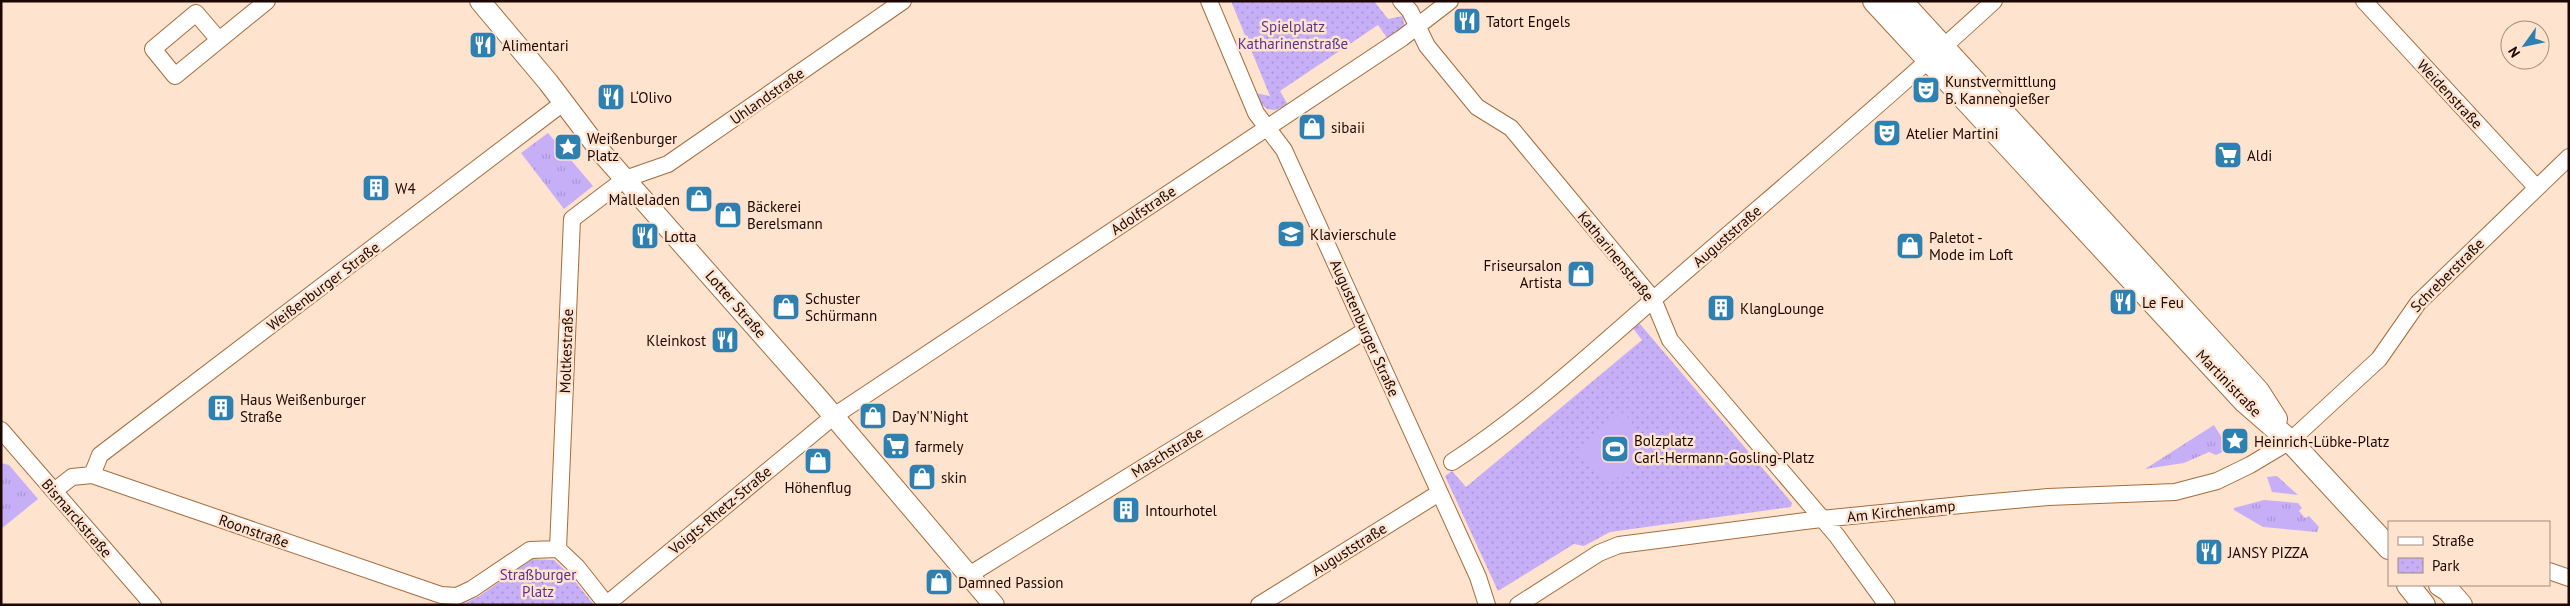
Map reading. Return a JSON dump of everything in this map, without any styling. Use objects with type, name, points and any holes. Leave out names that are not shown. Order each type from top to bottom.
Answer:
[{"type":"main road","name":"Martinistraße","points":[[1874,1],[1937,54],[2258,391],[2290,441],[2388,547]]},
{"type":"main road","name":"Martinistraße","points":[[1901,1],[1937,54]]},
{"type":"main road","points":[[2409,586],[2424,605]]},
{"type":"main road","points":[[2441,586],[2461,605]]},
{"type":"street","points":[[219,40],[267,1]]},
{"type":"street","name":"Lotter Straße","points":[[480,1],[625,179],[834,416],[994,605]]},
{"type":"street","name":"Uhlandstraße","points":[[625,179],[668,164],[903,1]]},
{"type":"street","name":"Augustenburger Straße","points":[[1210,1],[1256,113],[1284,150],[1478,577],[1487,605]]},
{"type":"street","name":"Katharinenstraße","points":[[1401,1],[1410,11],[1427,46],[1477,107],[1511,128],[1653,299],[1670,340],[1837,536],[1887,605]]},
{"type":"street","name":"Adolfstraße","points":[[834,416],[1402,38],[1450,1]]},
{"type":"street","name":"Auguststraße","points":[[1452,462],[1491,436],[1653,299],[1937,54],[1994,1]]},
{"type":"street","name":"Weidenstraße","points":[[2364,1],[2536,187]]},
{"type":"street","name":"Weißenburger Straße","points":[[92,475],[100,456],[563,103]]},
{"type":"street","name":"Schreberstraße","points":[[2290,441],[2379,359],[2418,303],[2569,157]]},
{"type":"street","name":"Moltkestraße","points":[[558,549],[572,219],[625,179]]},
{"type":"street","name":"Maschstraße","points":[[969,575],[1366,330]]},
{"type":"street","name":"Voigts-Rhetz-Straße","points":[[607,604],[834,416]]},
{"type":"street","name":"Bismarckstraße","points":[[1,430],[153,605]]},
{"type":"street","name":"Am Kirchenkamp","points":[[1518,605],[1599,553],[1618,545],[1821,519],[2048,498],[2174,492],[2218,480],[2250,465],[2290,441]]},
{"type":"street","points":[[54,492],[72,477],[92,475]]},
{"type":"street","name":"Roonstraße","points":[[92,475],[441,596],[457,596],[472,589],[530,550],[558,549]]},
{"type":"street","name":"Auguststraße","points":[[1259,605],[1439,493]]},
{"type":"street","points":[[558,549],[577,567],[607,604]]},
{"type":"street","points":[[2550,571],[2569,578]]},
{"type":"green space","name":"Spielplatz Katharinenstraße","points":[[1231,1],[1374,1],[1388,19],[1403,16],[1404,25],[1399,33],[1388,39],[1378,25],[1280,91],[1288,105],[1275,110],[1267,109],[1259,102],[1255,93],[1270,96]]},
{"type":"green space","points":[[548,133],[593,186],[564,209],[521,153]]},
{"type":"green space","points":[[1635,324],[1640,324],[1792,503],[1791,507],[1610,532],[1584,546],[1574,544],[1498,591],[1445,476],[1452,471],[1466,487],[1642,340],[1632,327]]},
{"type":"green space","name":"Bolzplatz Carl-Hermann-Gosling-Platz","points":[[1623,412],[1653,449],[1607,486],[1577,449]]},
{"type":"green space","points":[[2214,425],[2229,449],[2216,455],[2209,452],[2184,463],[2145,469]]},
{"type":"green space","points":[[1,463],[9,465],[38,499],[1,529]]},
{"type":"green space","points":[[2277,476],[2298,495],[2272,492],[2267,477]]},
{"type":"green space","points":[[2264,500],[2298,503],[2302,508],[2299,511],[2305,518],[2309,516],[2319,527],[2317,532],[2263,527],[2234,510],[2234,508]]},
{"type":"green space","name":"Straßburger Platz","points":[[532,559],[554,560],[569,574],[594,605],[460,605],[478,597]]},
{"type":"place","name":"Tatort Engels","points":[[1467,21]]},
{"type":"place","name":"Alimentari","points":[[483,45]]},
{"type":"place","name":"Kunstvermittlung B. Kannengießer","points":[[1926,90]]},
{"type":"place","name":"L‘Olivo","points":[[611,97]]},
{"type":"place","name":"sibaii","points":[[1312,127]]},
{"type":"place","name":"Atelier Martini","points":[[1887,133]]},
{"type":"place","name":"Weißenburger Platz","points":[[568,147]]},
{"type":"place","name":"Aldi","points":[[2228,155]]},
{"type":"place","name":"W4","points":[[376,188]]},
{"type":"place","name":"Malleladen","points":[[699,199]]},
{"type":"place","name":"Bäckerei Berelsmann","points":[[728,215]]},
{"type":"place","name":"Klavierschule","points":[[1291,234]]},
{"type":"place","name":"Lotta","points":[[645,236]]},
{"type":"place","name":"Paletot - Mode im Loft","points":[[1910,246]]},
{"type":"place","name":"Friseursalon Artista","points":[[1581,274]]},
{"type":"place","name":"Le Feu","points":[[2123,302]]},
{"type":"place","name":"Schuster Schürmann","points":[[786,307]]},
{"type":"place","name":"KlangLounge","points":[[1721,308]]},
{"type":"place","name":"Kleinkost","points":[[725,340]]},
{"type":"place","name":"Haus Weißenburger Straße","points":[[221,408]]},
{"type":"place","name":"Day'N'Night","points":[[873,416]]},
{"type":"place","name":"Heinrich-Lübke-Platz","points":[[2235,441]]},
{"type":"place","name":"farmely","points":[[896,446]]},
{"type":"place","name":"Bolzplatz Carl-Hermann-Gosling-Platz","points":[[1615,449]]},
{"type":"place","name":"Höhenflug","points":[[818,461]]},
{"type":"place","name":"skin","points":[[922,477]]},
{"type":"place","name":"Intourhotel","points":[[1126,510]]},
{"type":"place","name":"JANSY PIZZA","points":[[2209,552]]},
{"type":"place","name":"Damned Passion","points":[[939,582]]}]
